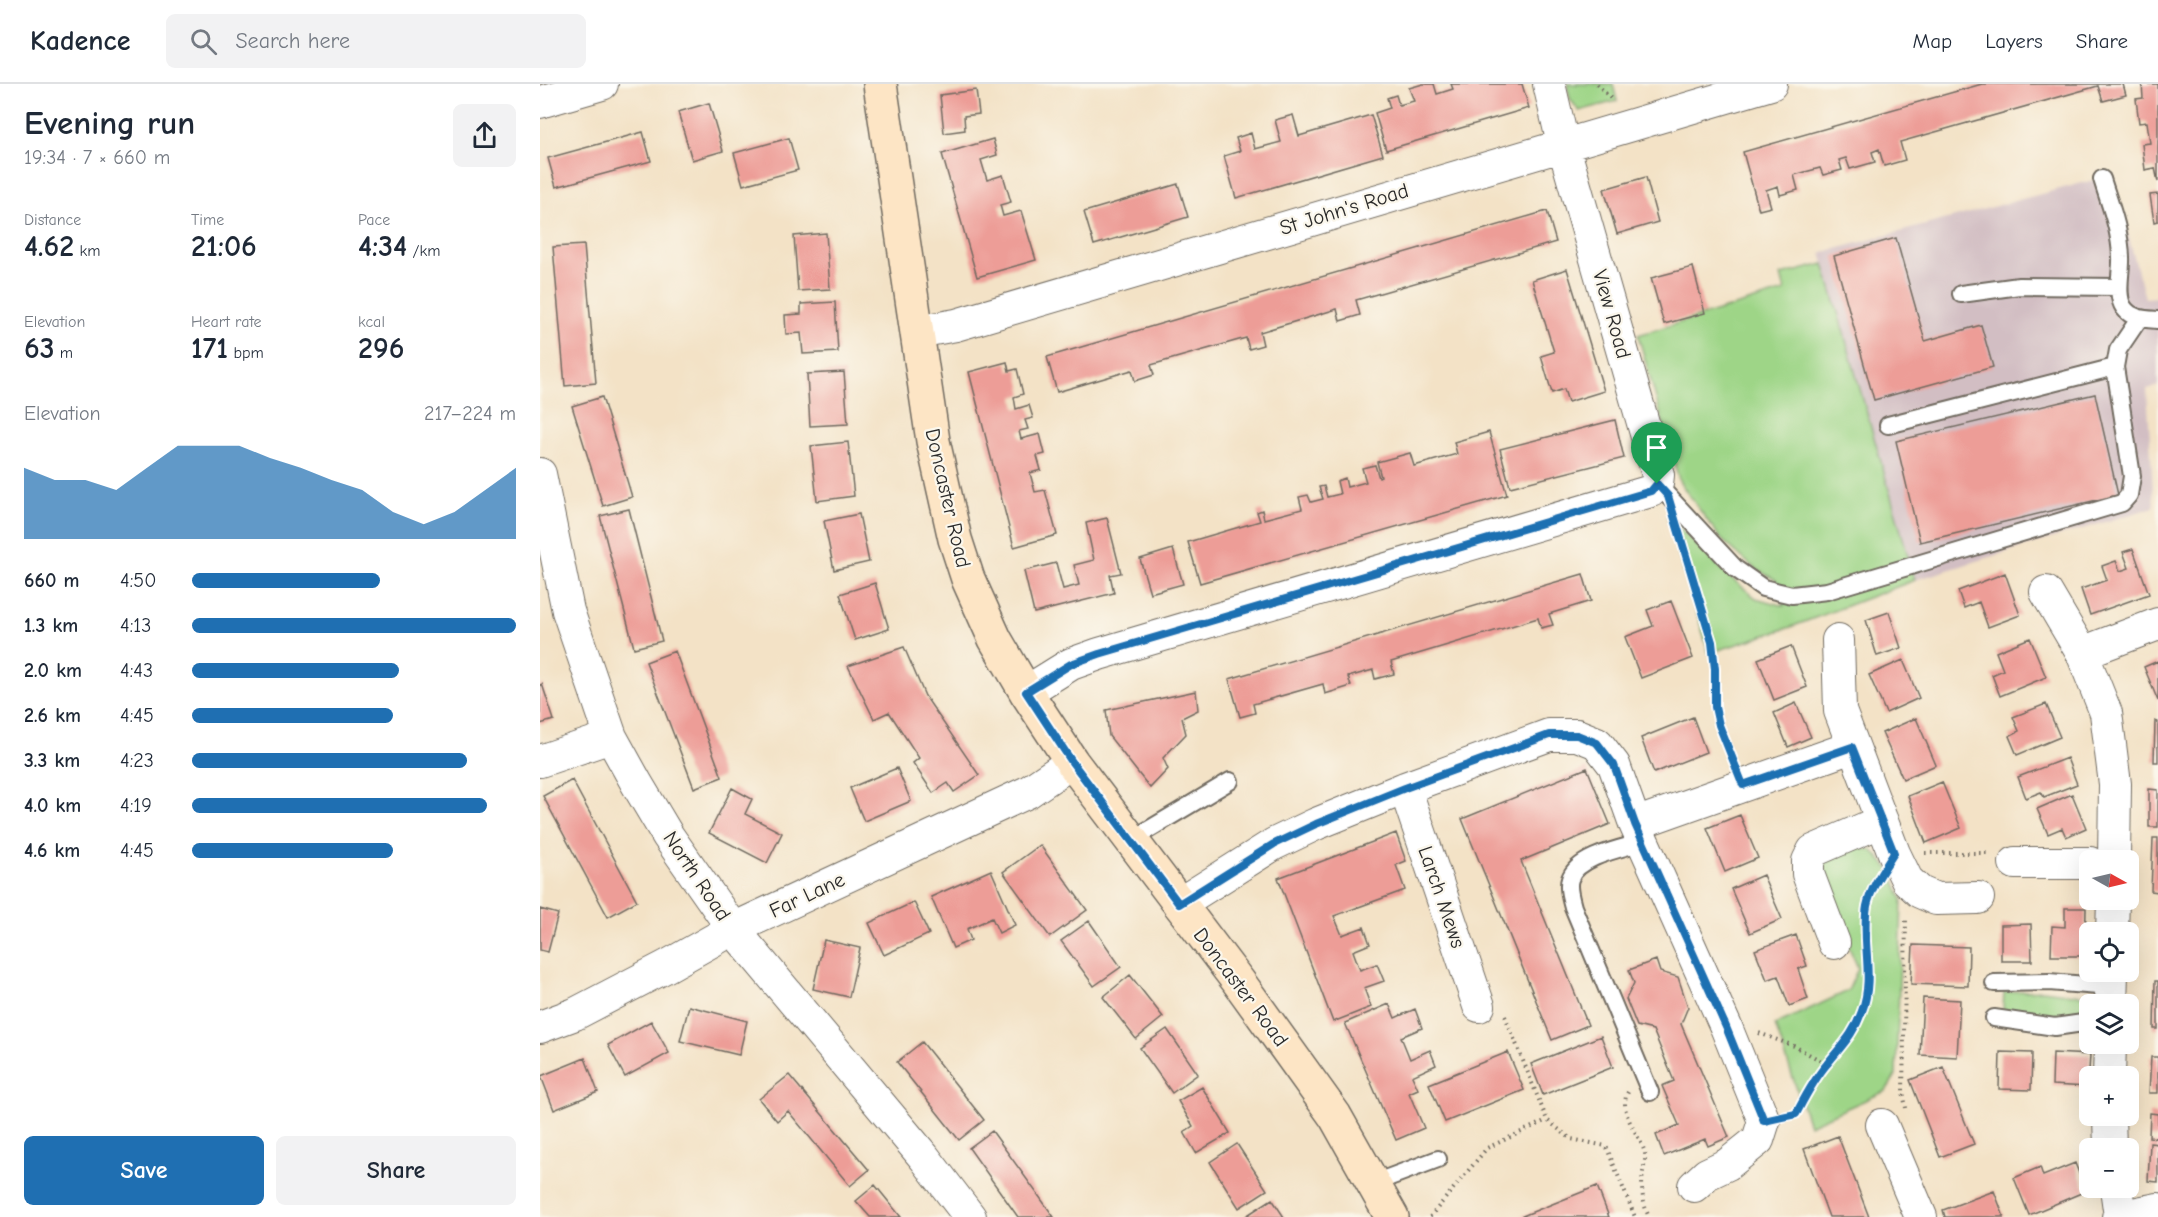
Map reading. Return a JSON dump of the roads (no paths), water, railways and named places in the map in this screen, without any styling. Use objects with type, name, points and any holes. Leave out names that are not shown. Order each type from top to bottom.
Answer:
[{"type":"street","points":[[540,102],[602,84]]},
{"type":"street","name":"Doncaster Road","points":[[880,84],[933,441],[955,539],[968,579],[994,639],[1072,762],[1238,981],[1335,1116],[1392,1217]]},
{"type":"street","name":"View Road","points":[[1549,84],[1563,144],[1663,490]]},
{"type":"street","name":"St John's Road","points":[[917,332],[956,326],[1771,84]]},
{"type":"street","name":"North Road","points":[[540,474],[546,513],[568,611],[611,737],[668,836],[733,929],[924,1157],[970,1217]]},
{"type":"street","points":[[1026,692],[1071,664],[1099,654],[1651,491],[1663,490]]},
{"type":"street","points":[[2046,592],[2082,653],[2106,713],[2115,784],[2114,850]]},
{"type":"street","points":[[2082,653],[2158,624]]},
{"type":"street","points":[[1838,640],[1840,711],[1852,747],[1901,866],[1920,892],[1936,899],[1978,898]]},
{"type":"street","points":[[1179,904],[1274,844],[1316,824],[1405,788],[1549,735],[1577,735],[1597,743],[1614,765],[1639,833],[1726,1027],[1764,1121],[1758,1140],[1728,1164],[1707,1174],[1694,1186]]},
{"type":"street","points":[[540,761],[611,737]]},
{"type":"street","points":[[1639,833],[1743,785],[1852,747]]},
{"type":"street","name":"Far Lane","points":[[540,1027],[575,1014],[733,929],[1028,792],[1072,762]]},
{"type":"street","name":"Larch Mews","points":[[1405,788],[1479,1006]]},
{"type":"street","points":[[1834,943],[1808,874],[1808,861],[1813,851],[1882,821]]},
{"type":"street","points":[[2015,863],[2079,863]]},
{"type":"street","points":[[1882,1125],[1921,1217]]},
{"type":"street","points":[[2118,1207],[2158,1209]]},
{"type":"lane","points":[[2102,179],[2119,232],[2122,259],[2119,286],[2123,308],[2139,319],[2158,320]]},
{"type":"lane","points":[[1961,294],[2019,286],[2119,286]]},
{"type":"lane","points":[[1663,490],[1736,569],[1763,588],[1792,595],[1827,591],[2122,503],[2129,495],[2132,476],[2115,367],[2118,350],[2139,319]]},
{"type":"lane","points":[[1888,425],[2115,367]]},
{"type":"lane","points":[[1131,840],[1230,781]]},
{"type":"lane","points":[[1639,833],[1594,857],[1579,867],[1570,879],[1573,907],[1650,1092]]},
{"type":"lane","points":[[1995,983],[2049,982],[2111,988]]},
{"type":"lane","points":[[1994,1018],[2055,1028],[2079,1024]]},
{"type":"lane","points":[[1374,1182],[1438,1159]]}]
